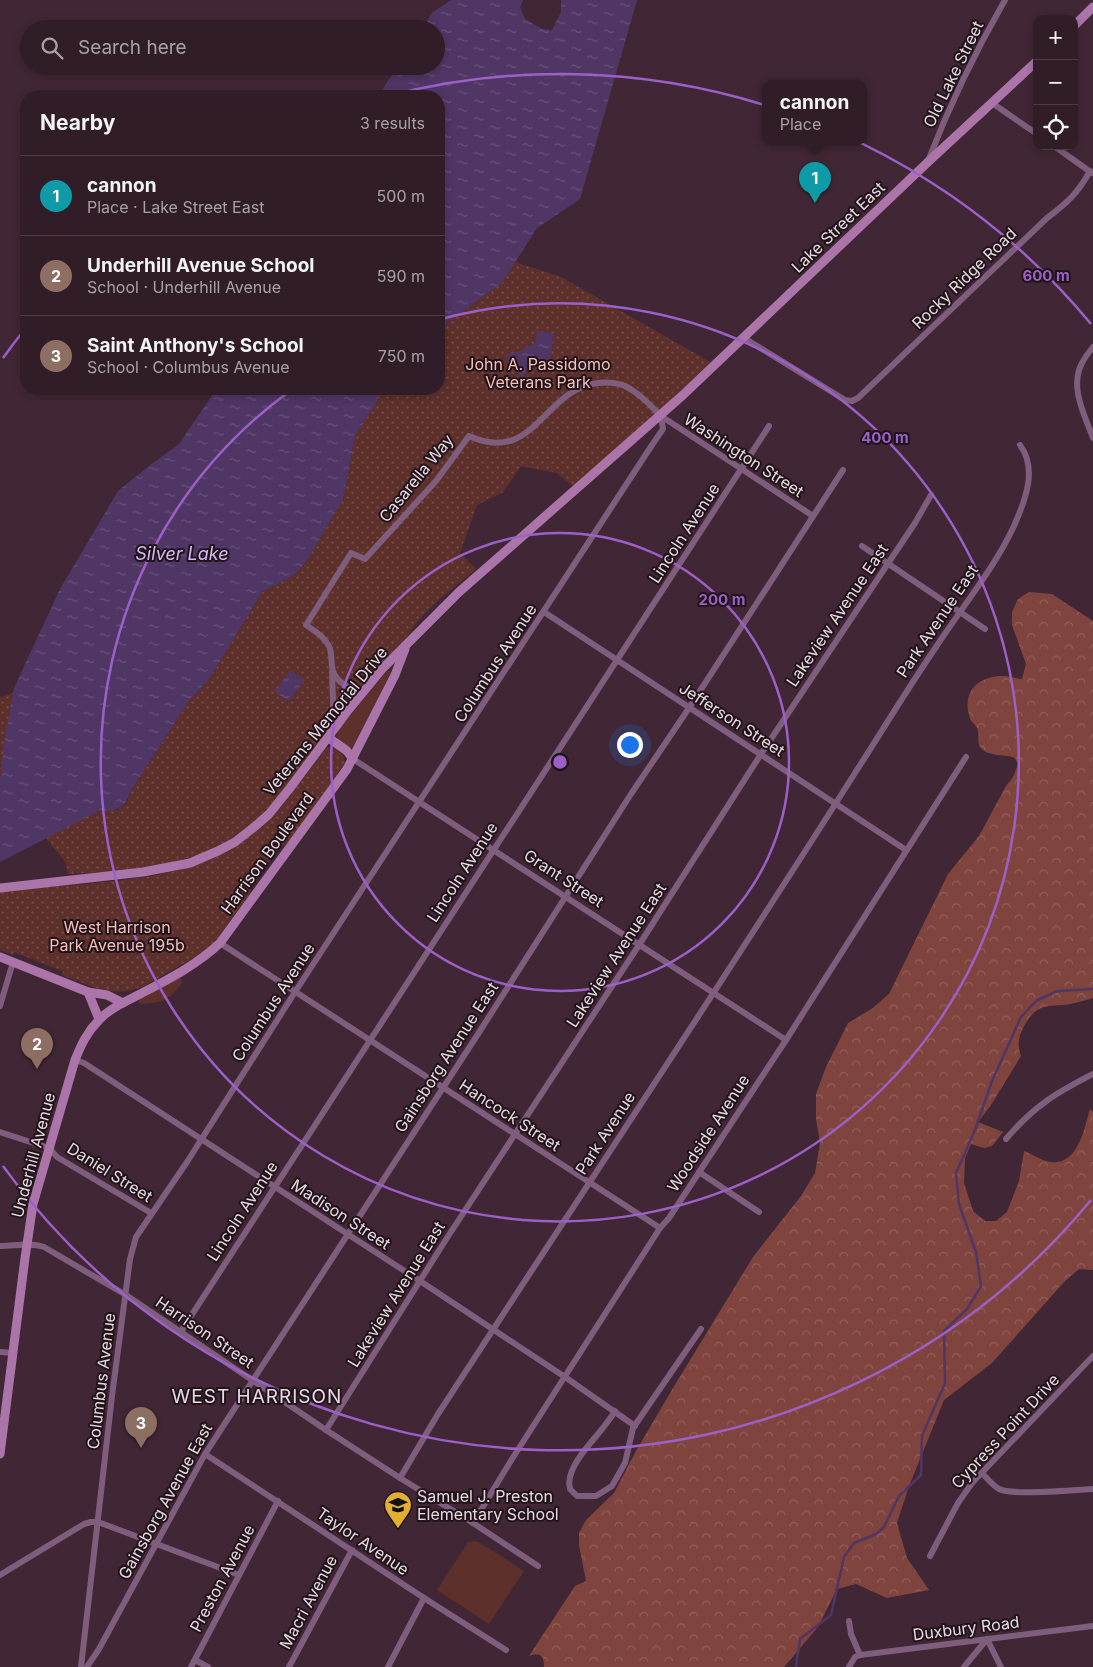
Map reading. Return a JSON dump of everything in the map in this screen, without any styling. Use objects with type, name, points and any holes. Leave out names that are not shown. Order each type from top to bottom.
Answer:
[{"type":"main road","points":[[1078,22],[1093,7]]},
{"type":"main road","name":"Lake Street East","points":[[661,416],[1033,65]]},
{"type":"main road","name":"Veterans Memorial Drive","points":[[0,888],[168,868],[204,858],[235,842],[268,814],[362,693],[459,592],[648,425],[661,416]]},
{"type":"main road","name":"Harrison Boulevard","points":[[123,1003],[206,957],[220,943],[347,769],[395,675],[407,645]]},
{"type":"main road","name":"Grant Street","points":[[331,734],[352,759]]},
{"type":"main road","points":[[0,957],[88,992],[107,995],[123,1003]]},
{"type":"main road","points":[[88,992],[99,1019]]},
{"type":"main road","name":"Underhill Avenue","points":[[0,1454],[33,1204],[75,1060],[83,1040],[99,1019],[123,1003]]},
{"type":"street","name":"Old Lake Street","points":[[928,162],[966,70],[1005,0]]},
{"type":"street","points":[[992,103],[1033,131]]},
{"type":"street","points":[[1060,150],[1091,172]]},
{"type":"street","name":"Rocky Ridge Road","points":[[744,338],[845,400],[852,401],[858,398],[1047,218],[1064,205],[1081,188],[1091,172]]},
{"type":"street","points":[[1093,347],[1082,363],[1077,380],[1082,408],[1093,438]]},
{"type":"street","name":"Casarella Way","points":[[362,693],[344,685],[338,679],[332,668],[332,656],[327,642],[306,625],[352,554],[364,559],[436,481],[469,436],[481,441],[496,443],[512,440],[526,434],[574,390],[588,384],[606,382],[624,386],[639,395],[661,416]]},
{"type":"street","name":"Washington Street","points":[[661,416],[813,516]]},
{"type":"street","name":"Columbus Avenue","points":[[81,1667],[112,1396],[133,1244],[150,1213],[201,1139],[663,429],[661,416]]},
{"type":"street","name":"Lincoln Avenue","points":[[180,1333],[768,426]]},
{"type":"street","name":"Park Avenue East","points":[[836,804],[935,647],[1009,537],[1020,512],[1030,469],[1027,456],[1020,445]]},
{"type":"street","name":"Gainsborg Avenue East","points":[[88,1667],[205,1454],[566,898],[631,794],[843,470]]},
{"type":"street","name":"Lakeview Avenue East","points":[[326,1430],[420,1281],[640,945],[760,754],[915,523],[931,495]]},
{"type":"street","points":[[862,546],[985,629]]},
{"type":"street","name":"Jefferson Street","points":[[544,612],[906,850]]},
{"type":"street","points":[[331,734],[332,668]]},
{"type":"street","name":"Woodside Avenue","points":[[473,1523],[660,1228],[669,1218],[786,1040],[966,757]]},
{"type":"street","name":"Grant Street","points":[[352,759],[786,1040]]},
{"type":"street","name":"Park Avenue","points":[[400,1478],[438,1414],[713,992],[784,887],[836,804]]},
{"type":"street","name":"Hancock Street","points":[[220,943],[660,1228]]},
{"type":"street","points":[[0,1006],[13,962]]},
{"type":"street","name":"Madison Street","points":[[75,1060],[84,1063],[420,1281],[565,1377],[634,1426]]},
{"type":"street","points":[[1006,1139],[1036,1107],[1057,1092],[1093,1074]]},
{"type":"street","name":"Daniel Street","points":[[0,1132],[49,1148],[57,1157],[150,1213]]},
{"type":"street","points":[[699,1172],[759,1212]]},
{"type":"street","name":"Harrison Street","points":[[0,1246],[35,1243],[44,1247],[126,1296],[326,1430],[538,1566]]},
{"type":"street","points":[[615,1411],[607,1425],[574,1466],[569,1479],[570,1489],[577,1496],[596,1496],[612,1486],[624,1463],[634,1426],[701,1329]]},
{"type":"street","points":[[0,1352],[13,1353]]},
{"type":"street","name":"Cypress Point Drive","points":[[930,1556],[958,1503],[972,1483],[1093,1356]]},
{"type":"street","name":"Taylor Avenue","points":[[205,1454],[506,1650]]},
{"type":"street","points":[[982,1473],[990,1482],[1006,1491],[1038,1492],[1093,1489]]},
{"type":"street","name":"Preston Avenue","points":[[191,1667],[278,1501]]},
{"type":"street","points":[[0,1575],[84,1524],[91,1522],[98,1522],[239,1575]]},
{"type":"street","name":"Macri Avenue","points":[[289,1667],[352,1550]]},
{"type":"street","points":[[388,1667],[424,1598]]},
{"type":"street","points":[[849,1621],[860,1655],[855,1658],[849,1667]]},
{"type":"street","name":"Duxbury Road","points":[[860,1655],[1093,1626]]},
{"type":"street","points":[[964,1667],[987,1639],[1001,1667]]},
{"type":"street","points":[[195,1660],[208,1667]]},
{"type":"green space","name":"John A. Passidomo Veterans Park","points":[[515,262],[561,277],[712,363],[573,486],[557,473],[521,466],[502,493],[477,505],[460,553],[476,569],[430,608],[417,622],[408,636],[374,670],[355,693],[299,771],[279,796],[257,818],[233,837],[206,852],[190,858],[155,866],[68,874],[66,863],[45,837],[99,811],[117,810],[127,803],[130,792],[190,699],[208,681],[262,592],[293,576],[305,563],[343,500],[355,436],[381,395],[445,395],[445,325],[502,283]]},
{"type":"green space","points":[[1029,592],[1052,594],[1093,621],[1093,998],[1070,1004],[1044,1007],[1036,1011],[1028,1020],[1019,1038],[1021,1056],[991,1105],[978,1122],[1003,1132],[992,1146],[984,1148],[971,1144],[965,1158],[964,1183],[973,1211],[985,1221],[996,1221],[1007,1212],[1019,1181],[1024,1151],[1049,1162],[1065,1160],[1076,1149],[1080,1141],[1090,1109],[1093,1112],[1093,1270],[1079,1269],[1064,1282],[992,1363],[944,1400],[909,1486],[897,1523],[907,1558],[929,1590],[887,1598],[856,1584],[837,1589],[818,1627],[784,1667],[544,1667],[541,1655],[529,1656],[575,1586],[586,1581],[579,1545],[579,1533],[586,1520],[614,1493],[673,1388],[753,1257],[801,1196],[815,1173],[820,1143],[816,1119],[816,1094],[826,1067],[848,1023],[873,1008],[889,994],[948,874],[979,836],[1006,786],[1013,777],[1018,764],[1015,758],[985,752],[980,747],[977,728],[970,718],[968,700],[974,687],[986,679],[1003,676],[1022,679],[1026,664],[1012,625],[1012,612],[1018,599]]},
{"type":"green space","points":[[388,670],[391,672],[353,747],[349,748],[338,739],[338,730]]},
{"type":"green space","points":[[13,693],[0,781],[0,697]]},
{"type":"green space","name":"West Harrison Park Avenue 195b","points":[[334,747],[343,755],[345,763],[288,843],[280,847],[251,886],[251,892],[213,944],[204,952],[144,986],[133,990],[112,991],[102,990],[62,975],[63,971],[14,952],[13,955],[0,950],[0,892],[124,880],[172,872],[211,859],[239,843],[263,825],[291,795],[324,751],[327,748]]},
{"type":"green space","points":[[178,978],[181,979],[182,983],[169,997],[160,1002],[140,1004],[138,1000]]},
{"type":"green space","points":[[477,1541],[524,1571],[489,1624],[437,1590],[468,1542]]},
{"type":"water","points":[[451,0],[523,0],[520,7],[525,19],[542,29],[552,30],[561,12],[561,0],[637,0],[580,199],[537,228],[502,283],[445,325],[445,90],[382,90],[392,75],[445,75],[445,20],[428,20],[432,13]]},
{"type":"water","points":[[537,331],[554,333],[550,362],[535,359],[529,363],[523,378],[510,367],[505,355],[521,351],[536,342]]},
{"type":"water","name":"Silver Lake","points":[[212,395],[381,395],[355,436],[343,500],[305,563],[293,576],[262,592],[208,681],[190,699],[130,792],[125,803],[115,810],[99,811],[0,862],[0,780],[4,743],[14,688],[60,589],[118,491],[179,444]]},
{"type":"water","points":[[290,670],[305,680],[289,701],[275,692]]},
{"type":"waterway","points":[[796,1667],[800,1639],[831,1615],[844,1557],[854,1543],[876,1534],[884,1527],[899,1496],[921,1475],[922,1436],[945,1383],[944,1331],[967,1309],[981,1286],[976,1252],[959,1204],[956,1173],[975,1130],[992,1081],[1021,1017],[1036,1001],[1057,991],[1093,989]]},
{"type":"place","name":"cannon","points":[[815,203]]},
{"type":"place","name":"Underhill Avenue School","points":[[37,1069]]},
{"type":"place","name":"Saint Anthony's School","points":[[141,1448]]},
{"type":"place","name":"Samuel J. Preston Elementary School","points":[[398,1529]]},
{"type":"district","name":"WEST HARRISON","points":[[257,1396]]}]
